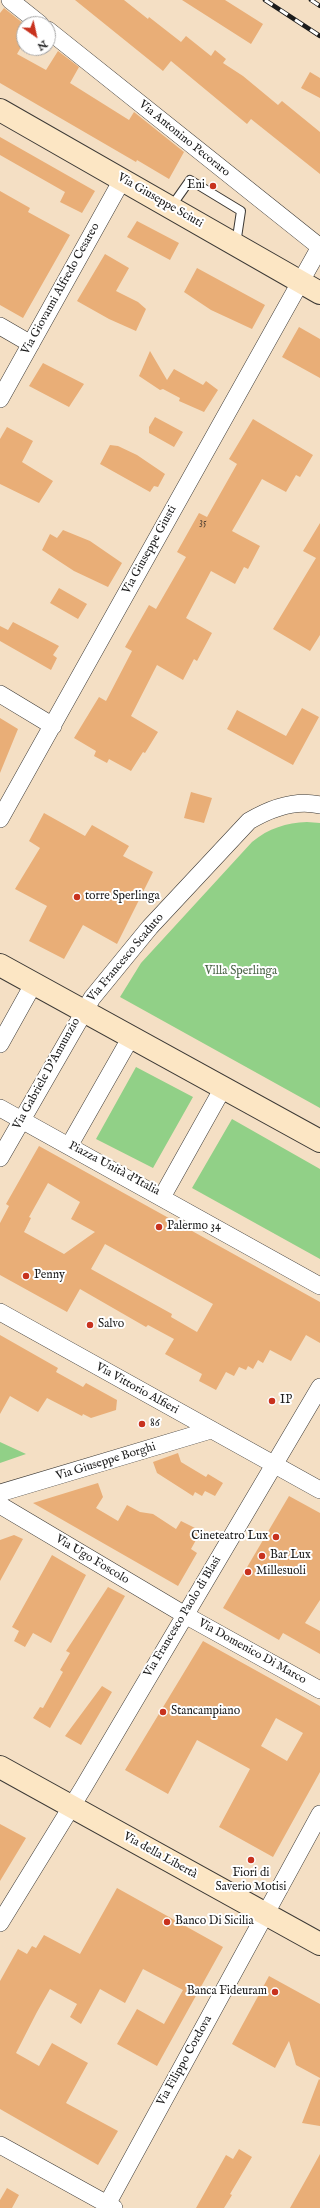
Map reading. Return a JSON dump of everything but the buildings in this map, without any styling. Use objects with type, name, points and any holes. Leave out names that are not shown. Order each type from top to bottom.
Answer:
[{"type":"street","points":[[10,0],[30,16]]},
{"type":"street","name":"Via Antonino Pecoraro","points":[[56,36],[320,247]]},
{"type":"street","name":"Via Giuseppe Sciuti","points":[[0,110],[320,293]]},
{"type":"street","name":"Via Giovanni Alfredo Cesareo","points":[[1,394],[31,344],[122,180]]},
{"type":"street","name":"Via Giuseppe Giusti","points":[[0,820],[320,247]]},
{"type":"street","points":[[0,326],[31,344]]},
{"type":"street","points":[[0,694],[52,726]]},
{"type":"street","name":"Via Francesco Scaduto","points":[[83,1011],[113,970],[150,927],[249,821],[266,811],[295,803],[320,805]]},
{"type":"street","points":[[0,965],[320,1142]]},
{"type":"street","points":[[0,1044],[34,984]]},
{"type":"street","name":"Via Gabriele D'Annunzio","points":[[0,1158],[83,1011]]},
{"type":"street","points":[[69,1146],[131,1037]]},
{"type":"street","name":"Piazza Unità d'Italia","points":[[0,1108],[162,1197],[223,1088]]},
{"type":"street","points":[[162,1197],[320,1286]]},
{"type":"street","name":"Via Vittorio Alfieri","points":[[0,1312],[320,1490]]},
{"type":"street","name":"Via Francesco Paolo di Blasi","points":[[0,1923],[72,1807],[320,1387]]},
{"type":"street","name":"Via Giuseppe Borghi","points":[[0,1493],[211,1430]]},
{"type":"street","name":"Via Ugo Foscolo","points":[[0,1505],[184,1615]]},
{"type":"street","name":"Via Domenico Di Marco","points":[[184,1615],[320,1690]]},
{"type":"street","name":"Via della Libertà","points":[[0,1767],[320,1944]]},
{"type":"street","name":"Via Filippo Cordova","points":[[109,2207],[320,1814]]},
{"type":"street","points":[[0,2145],[109,2207]]},
{"type":"lane","points":[[171,208],[190,180],[241,211],[236,244]]},
{"type":"green space","name":"Villa Sperlinga","points":[[307,822],[320,823],[320,1108],[120,997],[141,963],[252,842],[258,837],[278,827]]},
{"type":"green space","points":[[136,1067],[193,1097],[153,1168],[96,1139]]},
{"type":"green space","points":[[232,1119],[320,1169],[320,1259],[192,1188]]},
{"type":"green space","points":[[0,1442],[26,1454],[0,1463]]},
{"type":"railway","points":[[265,0],[320,36]]},
{"type":"railway","points":[[311,0],[320,6]]},
{"type":"place","name":"Eni","points":[[213,186]]},
{"type":"place","name":"torre Sperlinga","points":[[77,897]]},
{"type":"place","name":"Palermo 34","points":[[159,1227]]},
{"type":"place","name":"Penny","points":[[26,1276]]},
{"type":"place","name":"Salvo","points":[[90,1325]]},
{"type":"place","name":"IP","points":[[272,1401]]},
{"type":"place","name":"86","points":[[142,1424]]},
{"type":"place","name":"Cineteatro Lux","points":[[276,1537]]},
{"type":"place","name":"Bar Lux","points":[[262,1556]]},
{"type":"place","name":"Millesuoli","points":[[248,1572]]},
{"type":"place","name":"Stancampiano","points":[[163,1712]]},
{"type":"place","name":"Fiori di Saverio Motisi","points":[[251,1860]]},
{"type":"place","name":"Banco Di Sicilia","points":[[167,1922]]},
{"type":"place","name":"Banca Fideuram","points":[[275,1992]]}]
